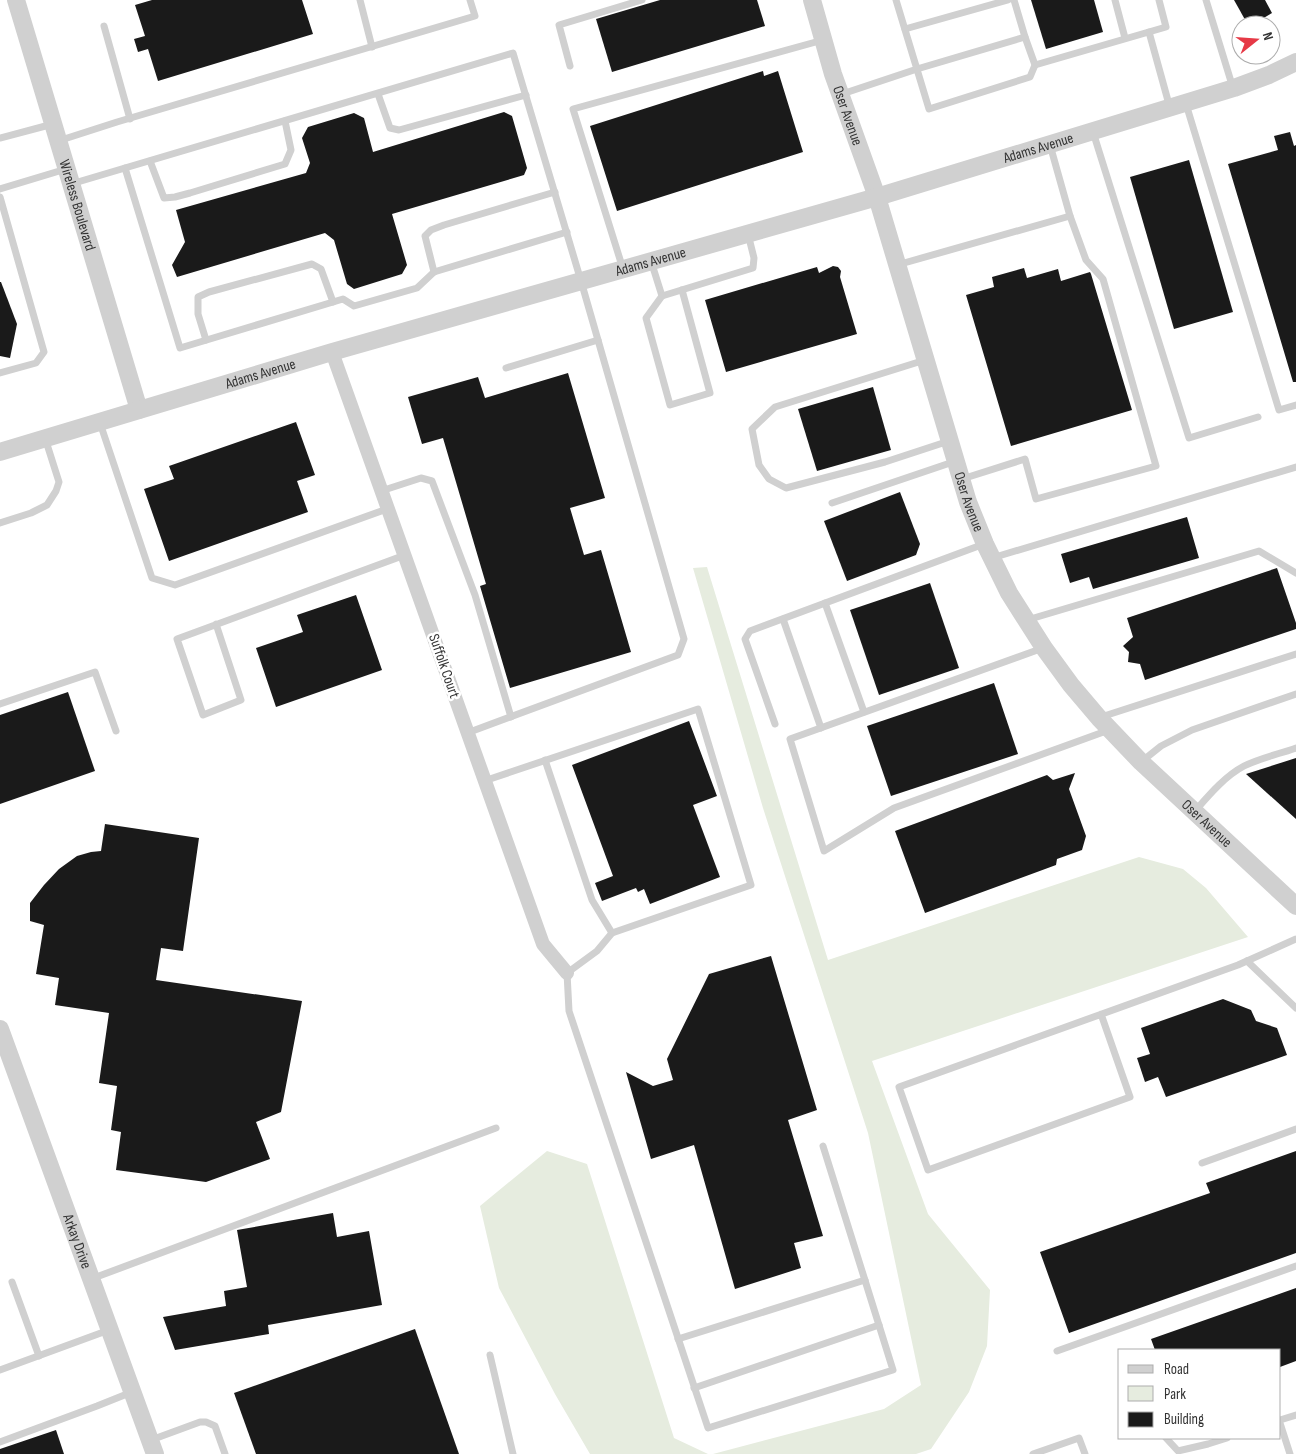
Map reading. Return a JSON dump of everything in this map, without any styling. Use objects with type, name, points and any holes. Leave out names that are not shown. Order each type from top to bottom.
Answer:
[{"type":"street","name":"Wireless Boulevard","points":[[16,0],[138,410]]},
{"type":"street","name":"Oser Avenue","points":[[812,0],[840,94],[876,197],[968,502],[988,551],[1009,593],[1044,648],[1071,685],[1105,724],[1141,762],[1294,901]]},
{"type":"street","name":"Adams Avenue","points":[[0,452],[332,352],[876,197],[1234,88],[1269,75],[1296,62]]},
{"type":"street","name":"Suffolk Court","points":[[332,352],[542,944],[567,973]]},
{"type":"street","name":"Arkay Drive","points":[[0,1029],[8,1062],[153,1447]]},
{"type":"lane","points":[[360,0],[372,47]]},
{"type":"lane","points":[[58,141],[475,16],[470,0]]},
{"type":"lane","points":[[570,66],[560,25],[642,0]]},
{"type":"lane","points":[[896,0],[929,109],[1030,77],[1035,65],[1014,0]]},
{"type":"lane","points":[[905,29],[1008,0]]},
{"type":"lane","points":[[1115,0],[1125,38]]},
{"type":"lane","points":[[1035,65],[1166,26],[1159,0]]},
{"type":"lane","points":[[1206,0],[1234,88]]},
{"type":"lane","points":[[104,26],[130,119]]},
{"type":"lane","points":[[1149,32],[1178,105],[1279,410],[1296,406]]},
{"type":"lane","points":[[840,94],[1025,37]]},
{"type":"lane","points":[[623,269],[573,109],[823,40]]},
{"type":"lane","points":[[0,189],[125,168],[513,53],[567,232],[684,639],[678,656],[467,733]]},
{"type":"lane","points":[[378,94],[390,128],[399,130],[526,95]]},
{"type":"lane","points":[[150,161],[164,198],[190,193],[286,164],[291,150],[285,121]]},
{"type":"lane","points":[[0,138],[53,124]]},
{"type":"lane","points":[[1092,131],[1189,438],[1258,417]]},
{"type":"lane","points":[[962,478],[1025,459],[1036,499],[1156,466],[1103,279],[1086,260],[1070,216],[1050,144]]},
{"type":"lane","points":[[125,168],[180,348],[344,299],[354,306],[417,288],[434,272],[567,232]]},
{"type":"lane","points":[[434,272],[425,236],[431,230],[555,192]]},
{"type":"lane","points":[[0,197],[44,352],[36,363],[0,374]]},
{"type":"lane","points":[[897,265],[1070,216]]},
{"type":"lane","points":[[682,290],[710,393],[670,406],[646,318],[662,296],[753,268],[754,258],[748,233]]},
{"type":"lane","points":[[651,261],[662,296]]},
{"type":"lane","points":[[206,340],[198,314],[198,297],[209,292],[312,264],[321,269],[333,302]]},
{"type":"lane","points":[[506,368],[598,340]]},
{"type":"lane","points":[[926,360],[774,407],[752,429],[759,465],[769,479],[786,488],[885,462],[950,441]]},
{"type":"lane","points":[[100,421],[152,578],[175,585],[387,509]]},
{"type":"lane","points":[[0,523],[31,513],[47,505],[56,491],[59,482],[45,438]]},
{"type":"lane","points":[[832,503],[956,461]]},
{"type":"lane","points":[[775,724],[745,639],[750,631],[825,603],[988,551],[1296,467]]},
{"type":"lane","points":[[381,490],[422,478],[432,481],[475,595],[511,717]]},
{"type":"lane","points":[[1026,620],[1259,552],[1296,573]]},
{"type":"lane","points":[[216,624],[241,700],[202,715],[177,639],[216,624],[405,555]]},
{"type":"lane","points":[[825,603],[864,712]]},
{"type":"lane","points":[[783,619],[821,728]]},
{"type":"lane","points":[[1044,648],[790,739],[824,851],[894,808],[1105,724],[1296,654]]},
{"type":"lane","points":[[0,704],[95,672],[116,731]]},
{"type":"lane","points":[[1141,762],[1161,746],[1192,730],[1296,694]]},
{"type":"lane","points":[[484,781],[698,710],[751,885],[612,933],[597,951],[567,973],[569,1011],[708,1428],[893,1370],[823,1146]]},
{"type":"lane","points":[[1194,811],[1237,770],[1246,765],[1296,748]]},
{"type":"lane","points":[[545,760],[592,900],[612,933]]},
{"type":"lane","points":[[1101,1014],[1130,1096],[928,1170],[899,1087],[1101,1014],[1248,961],[1296,939]]},
{"type":"lane","points":[[1248,961],[1296,1008]]},
{"type":"lane","points":[[91,1279],[496,1128]]},
{"type":"lane","points":[[1202,1163],[1296,1129]]},
{"type":"lane","points":[[1057,1350],[1296,1266]]},
{"type":"lane","points":[[678,1339],[865,1280]]},
{"type":"lane","points":[[12,1282],[39,1356]]},
{"type":"lane","points":[[694,1388],[879,1325]]},
{"type":"lane","points":[[0,1370],[110,1330]]},
{"type":"lane","points":[[490,1356],[513,1454]]},
{"type":"lane","points":[[0,1442],[132,1392]]},
{"type":"lane","points":[[1281,1422],[1296,1415]]},
{"type":"lane","points":[[153,1447],[200,1422],[206,1422],[215,1426],[225,1454]]},
{"type":"lane","points":[[1281,1425],[1290,1454]]},
{"type":"lane","points":[[1033,1454],[1049,1451],[1079,1438],[1085,1454]]},
{"type":"lane","points":[[1167,1439],[1178,1451],[1224,1439]]},
{"type":"green space","points":[[707,567],[828,960],[1139,857],[1183,869],[1206,888],[1248,937],[872,1061],[928,1214],[990,1290],[987,1346],[969,1392],[931,1449],[916,1454],[713,1454],[884,1409],[921,1385],[868,1133],[763,808],[693,568]]},
{"type":"green space","points":[[547,1151],[587,1164],[674,1438],[708,1454],[590,1454],[555,1394],[499,1288],[480,1206]]},
{"type":"building","points":[[152,0],[302,0],[313,34],[158,81],[148,49],[138,52],[134,39],[145,36],[135,5]]},
{"type":"building","points":[[660,0],[757,0],[765,26],[612,72],[596,19]]},
{"type":"building","points":[[1031,0],[1094,0],[1103,32],[1046,49]]},
{"type":"building","points":[[1234,0],[1265,0],[1272,13],[1269,15],[1242,15]]},
{"type":"building","points":[[763,71],[764,76],[778,71],[803,152],[617,211],[590,126]]},
{"type":"building","points":[[504,112],[512,116],[527,168],[524,175],[392,214],[407,265],[402,274],[354,289],[347,284],[334,240],[325,233],[177,277],[172,265],[185,242],[176,210],[306,173],[310,163],[302,138],[308,127],[354,113],[364,118],[373,152]]},
{"type":"building","points":[[1290,132],[1294,146],[1296,145],[1296,382],[1293,382],[1228,164],[1278,150],[1274,136]]},
{"type":"building","points":[[1189,160],[1233,312],[1174,329],[1130,177]]},
{"type":"building","points":[[833,266],[838,267],[841,271],[840,277],[857,334],[726,372],[705,300],[817,267],[819,273]]},
{"type":"building","points":[[1024,268],[1027,278],[1058,269],[1061,281],[1090,272],[1132,410],[1011,446],[966,295],[994,287],[992,277]]},
{"type":"building","points":[[0,282],[17,324],[10,358],[0,356]]},
{"type":"building","points":[[568,373],[605,498],[570,508],[584,555],[601,550],[631,652],[510,688],[480,586],[486,584],[443,438],[422,444],[408,397],[478,377],[485,398]]},
{"type":"building","points":[[873,387],[891,450],[817,471],[798,409]]},
{"type":"building","points":[[296,422],[315,475],[297,481],[308,512],[169,561],[144,489],[174,479],[169,466]]},
{"type":"building","points":[[900,492],[920,544],[916,555],[847,581],[824,521]]},
{"type":"building","points":[[1187,517],[1199,558],[1093,589],[1089,577],[1070,583],[1061,554]]},
{"type":"building","points":[[1277,568],[1296,623],[1296,629],[1145,680],[1140,664],[1128,662],[1129,652],[1123,646],[1133,637],[1127,618]]},
{"type":"building","points":[[930,583],[959,668],[879,695],[850,610]]},
{"type":"building","points":[[356,595],[382,670],[276,707],[256,648],[303,632],[297,615]]},
{"type":"building","points":[[994,683],[1018,754],[891,796],[867,726]]},
{"type":"building","points":[[68,692],[95,771],[0,804],[0,715]]},
{"type":"building","points":[[689,721],[717,796],[693,805],[720,877],[650,904],[644,889],[638,892],[636,888],[602,901],[595,883],[613,876],[572,765]]},
{"type":"building","points":[[1296,758],[1296,819],[1246,774]]},
{"type":"building","points":[[1075,773],[1069,789],[1086,836],[1082,850],[1057,859],[1056,865],[925,913],[895,831],[1047,775],[1053,780]]},
{"type":"building","points":[[105,824],[199,838],[183,951],[161,948],[156,980],[302,1001],[281,1112],[256,1122],[270,1159],[206,1182],[116,1170],[121,1132],[111,1130],[117,1086],[99,1083],[109,1013],[55,1005],[59,978],[36,974],[44,925],[30,921],[30,903],[59,869],[77,856],[101,851]]},
{"type":"building","points":[[771,956],[817,1110],[788,1120],[823,1236],[794,1243],[801,1268],[735,1289],[694,1145],[651,1159],[626,1072],[653,1086],[673,1080],[667,1059],[709,974]]},
{"type":"building","points":[[1223,999],[1251,1010],[1256,1021],[1277,1028],[1287,1055],[1166,1097],[1158,1077],[1145,1082],[1137,1058],[1150,1054],[1141,1028]]},
{"type":"building","points":[[1296,1151],[1296,1253],[1069,1333],[1040,1252],[1210,1193],[1206,1183]]},
{"type":"building","points":[[333,1213],[337,1237],[369,1231],[382,1305],[268,1325],[269,1334],[175,1350],[163,1317],[226,1306],[224,1291],[247,1287],[237,1230]]},
{"type":"building","points":[[1296,1288],[1296,1361],[1281,1367],[1281,1349],[1155,1349],[1151,1339]]},
{"type":"building","points":[[415,1329],[459,1454],[256,1454],[234,1393]]},
{"type":"building","points":[[56,1430],[64,1454],[0,1454],[0,1449]]}]
